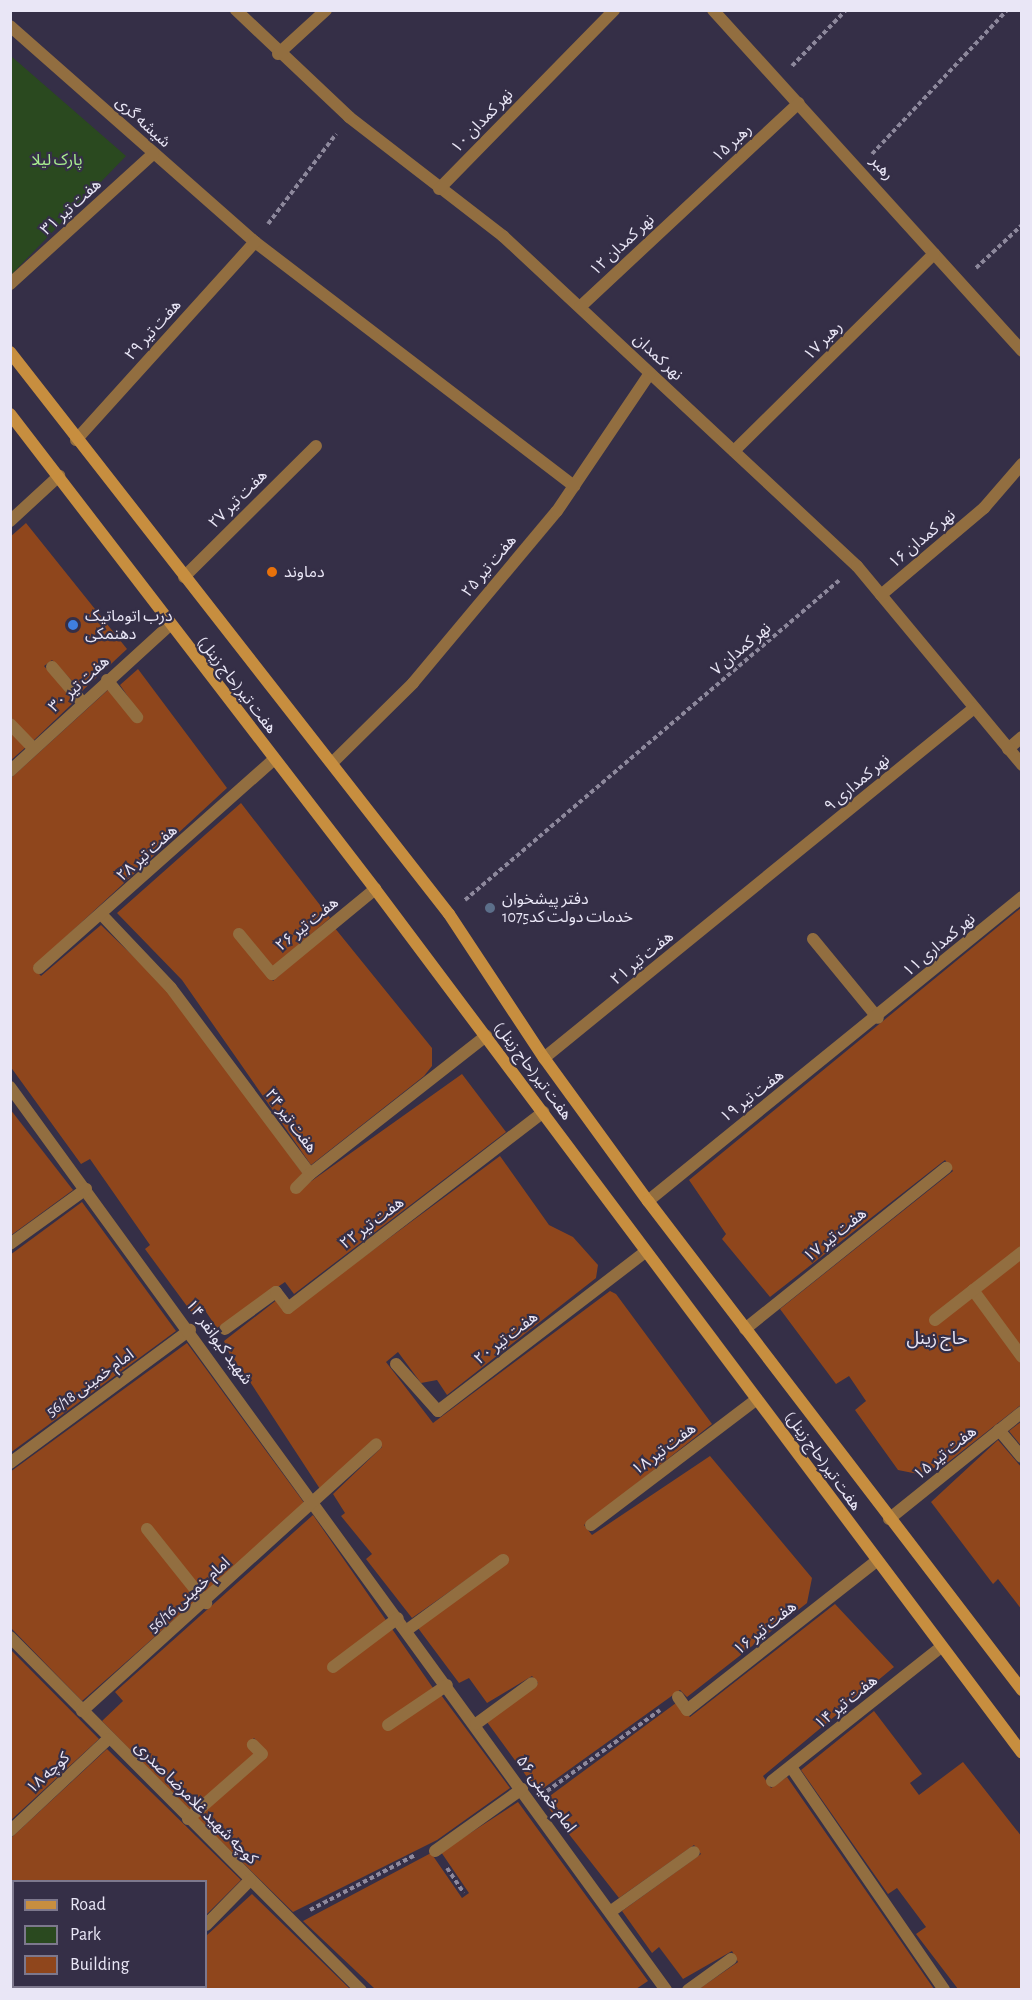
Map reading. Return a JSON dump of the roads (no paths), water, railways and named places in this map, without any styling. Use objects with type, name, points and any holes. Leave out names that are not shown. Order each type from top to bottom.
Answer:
[{"type":"main road","name":"هفت تیر(حاج زینل)","points":[[10,352],[76,440],[449,914],[544,1058],[648,1201],[889,1519],[1022,1689]]},
{"type":"main road","name":"هفت تیر(حاج زینل)","points":[[10,414],[375,889],[757,1399],[875,1562],[1022,1753]]},
{"type":"street","name":"نهر کمدان","points":[[236,10],[278,54],[349,117],[439,189],[503,236],[857,566],[1022,765]]},
{"type":"street","points":[[278,54],[326,10]]},
{"type":"street","name":"نهر کمدان ۱۰","points":[[439,189],[614,10]]},
{"type":"street","name":"رهبر","points":[[713,10],[860,167],[934,254],[1022,351]]},
{"type":"street","name":"شیشه گری","points":[[10,26],[255,242],[574,486]]},
{"type":"street","name":"رهبر ۱۵","points":[[688,207],[799,103]]},
{"type":"street","name":"هفت تیر ۳۱","points":[[10,284],[153,154]]},
{"type":"street","name":"نهر کمدان ۱۲","points":[[580,307],[688,207]]},
{"type":"street","name":"هفت تیر ۲۹","points":[[76,440],[255,242]]},
{"type":"street","name":"رهبر ۱۷","points":[[734,451],[934,254]]},
{"type":"street","name":"هفت تیر ۲۵","points":[[332,763],[413,683],[574,486],[650,373]]},
{"type":"street","name":"هفت تیر ۲۷","points":[[184,577],[316,446]]},
{"type":"street","name":"نهر کمدان ۱۶","points":[[881,595],[984,508],[1022,464]]},
{"type":"street","points":[[10,520],[59,476]]},
{"type":"street","name":"هفت تیر ۳۰","points":[[11,770],[82,702],[170,625]]},
{"type":"street","points":[[52,667],[82,702]]},
{"type":"street","points":[[107,680],[137,717]]},
{"type":"street","name":"نهر کمداری ۹","points":[[761,884],[974,708]]},
{"type":"street","points":[[10,724],[33,748]]},
{"type":"street","points":[[1008,749],[1022,737]]},
{"type":"street","name":"هفت تیر ۲۸","points":[[39,968],[102,915],[274,759]]},
{"type":"street","name":"هفت تیر ۲۱","points":[[544,1058],[761,884]]},
{"type":"street","name":"هفت تیر ۲۶","points":[[239,934],[272,974],[375,889]]},
{"type":"street","name":"نهر کمداری ۱۱","points":[[878,1018],[1022,897]]},
{"type":"street","name":"هفت تیر ۲۴","points":[[102,915],[171,988],[310,1174],[486,1036]]},
{"type":"street","points":[[813,939],[878,1018]]},
{"type":"street","name":"هفت تیر ۱۹","points":[[648,1201],[878,1018]]},
{"type":"street","name":"شهید کیوانفر ۱۴","points":[[10,1087],[399,1618]]},
{"type":"street","name":"هفت تیر ۲۲","points":[[225,1329],[276,1292],[288,1308],[543,1112]]},
{"type":"street","name":"هفت تیر ۱۷","points":[[745,1329],[946,1168]]},
{"type":"street","points":[[296,1188],[310,1174]]},
{"type":"street","points":[[10,1244],[86,1189]]},
{"type":"street","name":"هفت تیر ۲۰","points":[[396,1364],[438,1412],[645,1252]]},
{"type":"street","points":[[935,1320],[1022,1252]]},
{"type":"street","points":[[973,1290],[1022,1357]]},
{"type":"street","name":"امام خمینی 56/18","points":[[10,1462],[190,1330]]},
{"type":"street","name":"هفت تیر ۱۸","points":[[591,1525],[757,1399]]},
{"type":"street","name":"هفت تیر ۱۵","points":[[889,1519],[1022,1412]]},
{"type":"street","points":[[999,1430],[1022,1457]]},
{"type":"street","name":"امام خمینی 56/16","points":[[82,1711],[206,1603],[376,1444]]},
{"type":"street","points":[[147,1529],[206,1603]]},
{"type":"street","points":[[407,1630],[502,1560]]},
{"type":"street","name":"هفت تیر ۱۶","points":[[678,1697],[687,1710],[875,1562]]},
{"type":"street","points":[[333,1667],[399,1618]]},
{"type":"street","name":"امام خمینی ۵۶","points":[[399,1618],[663,1985]]},
{"type":"street","name":"کوچه شهید غلامرضا صدری","points":[[10,1637],[108,1739],[361,1989]]},
{"type":"street","name":"هفت تیر ۱۴","points":[[772,1781],[941,1647]]},
{"type":"street","points":[[476,1724],[532,1683]]},
{"type":"street","points":[[388,1725],[447,1685]]},
{"type":"street","name":"کوچه ۱۸","points":[[11,1830],[108,1739]]},
{"type":"street","points":[[188,1819],[262,1754],[253,1745]]},
{"type":"street","points":[[791,1767],[944,1989]]},
{"type":"street","points":[[435,1851],[522,1789]]},
{"type":"street","points":[[610,1911],[694,1852]]},
{"type":"street","points":[[207,1924],[250,1880]]},
{"type":"street","points":[[688,1989],[731,1959]]},
{"type":"street","points":[[649,1989],[663,1985]]},
{"type":"place","name":"دماوند","points":[[272,572]]},
{"type":"place","name":"درب اتوماتیک دهنمکی","points":[[73,625]]},
{"type":"place","name":"دفتر پیشخوان خدمات دولت کد1075","points":[[490,908]]},
{"type":"district","name":"حاج زینل","points":[[937,1339]]},
{"type":"park label","name":"پارک لیلا","points":[[57,160]]}]
